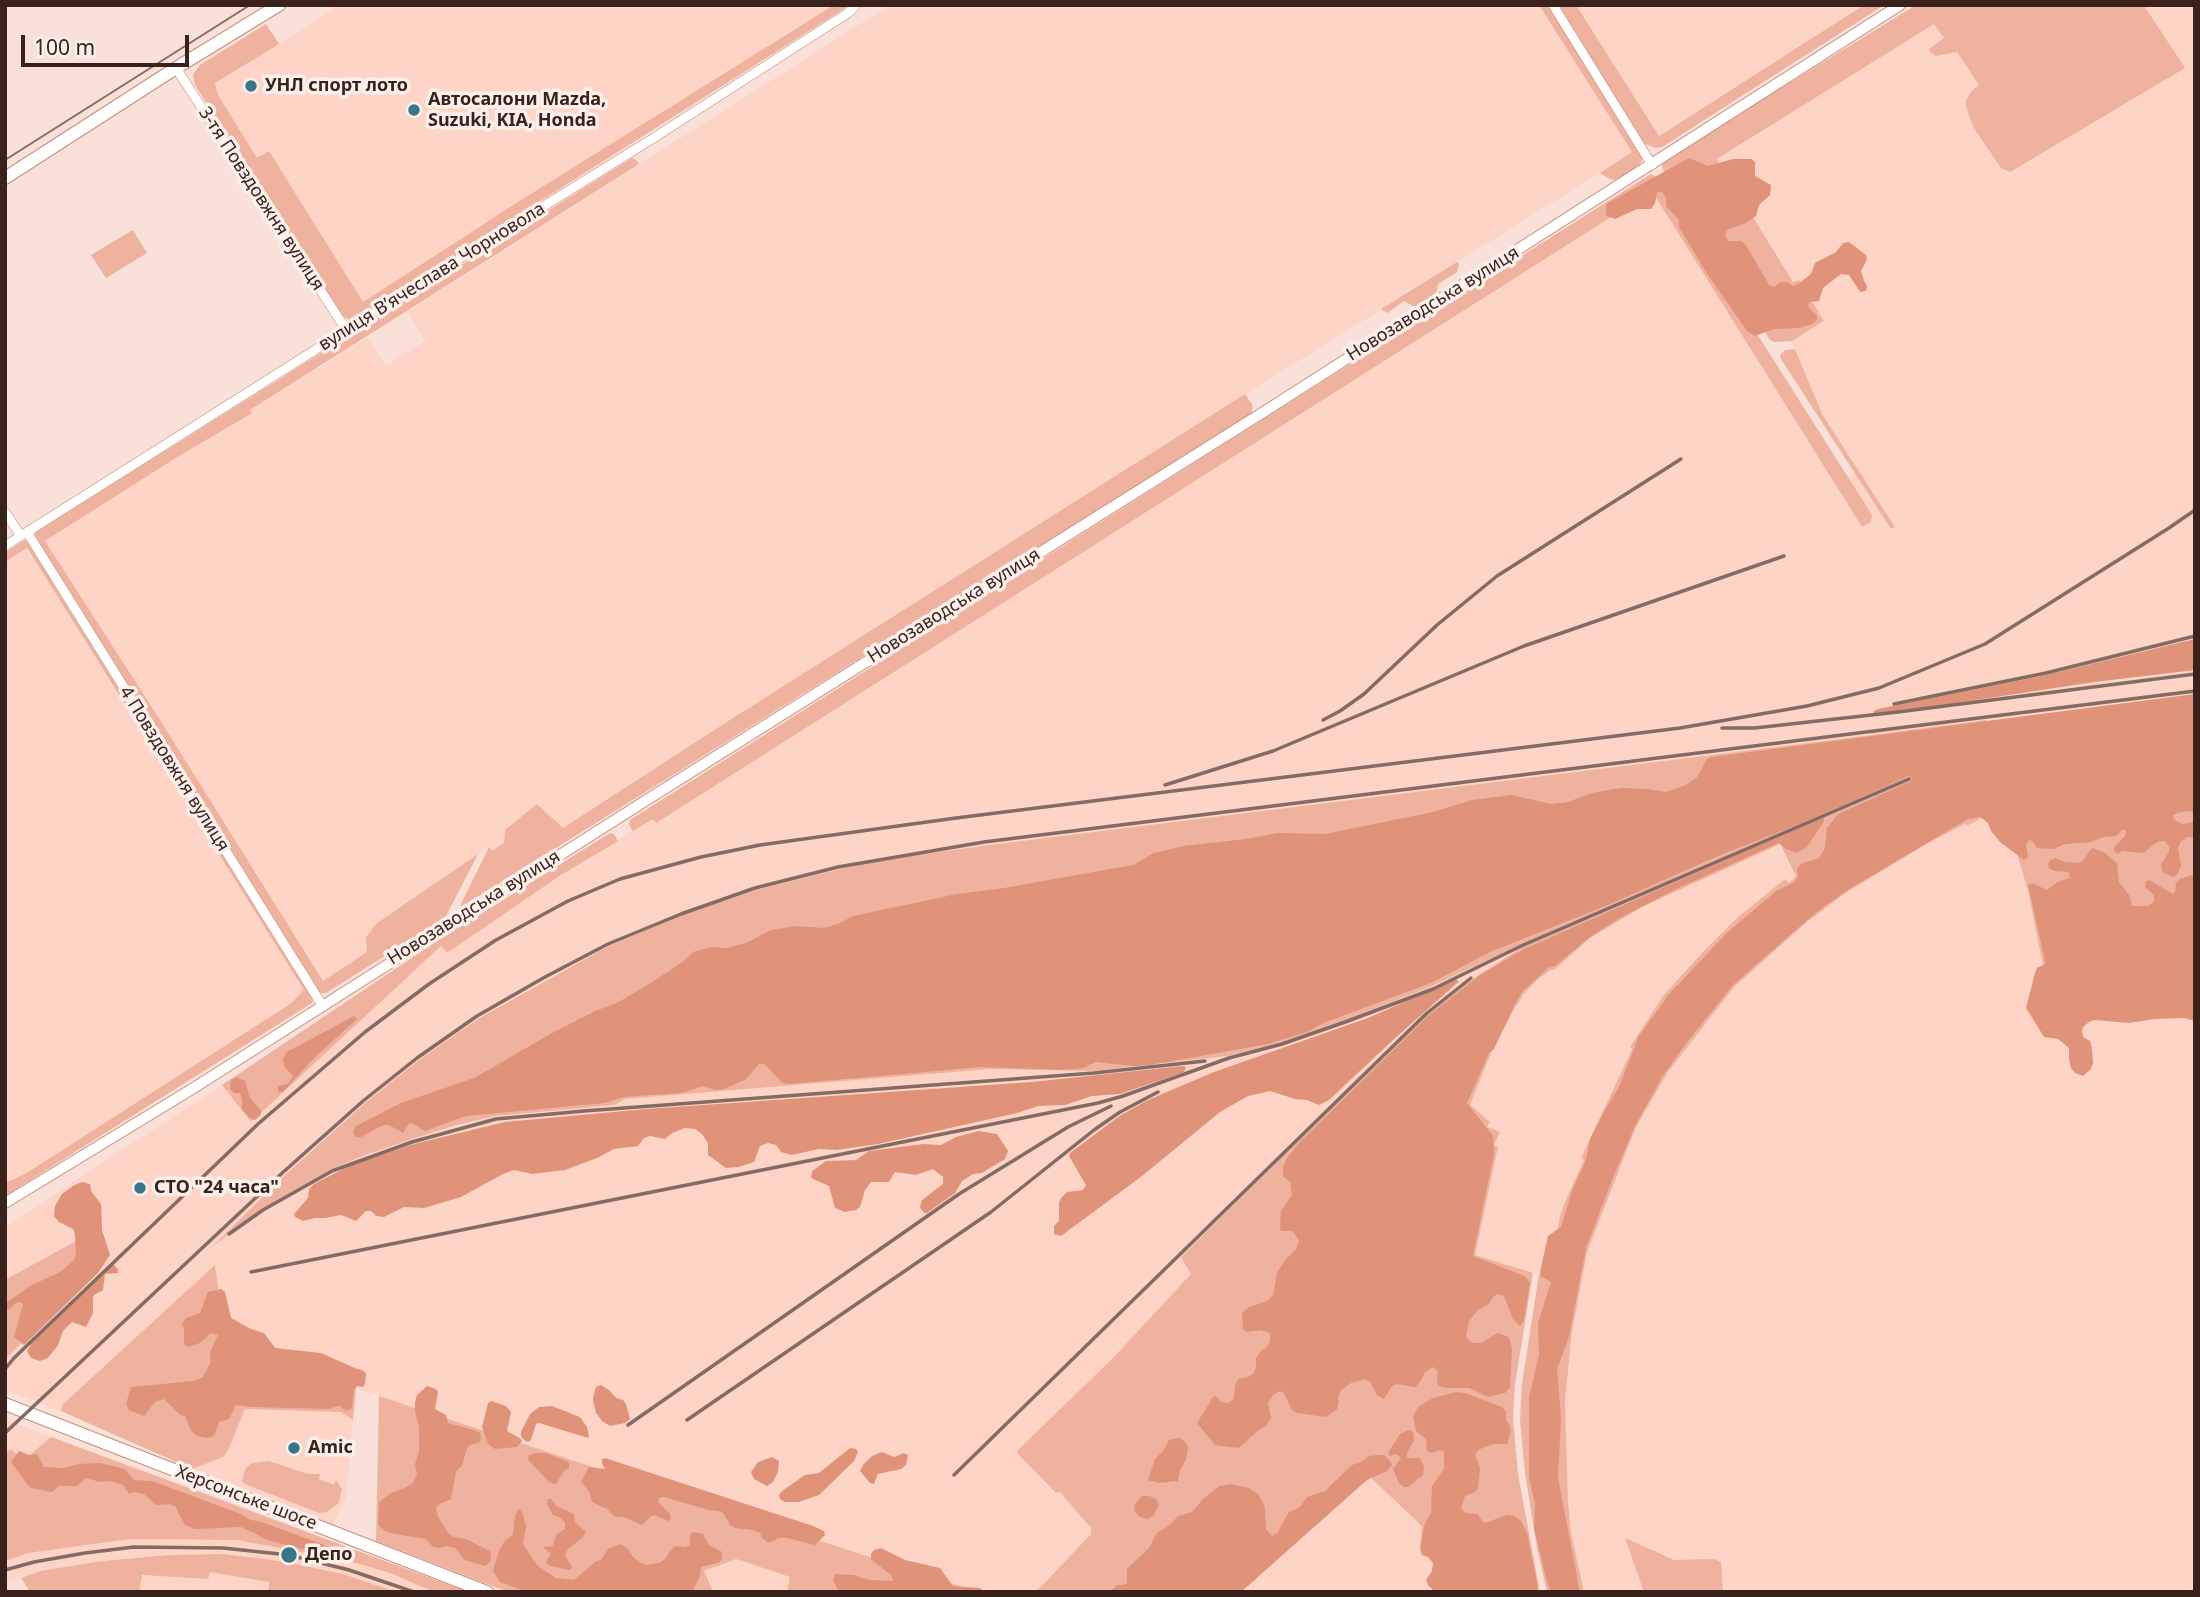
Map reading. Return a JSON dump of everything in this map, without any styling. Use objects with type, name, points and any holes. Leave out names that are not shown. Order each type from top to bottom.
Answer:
[{"type":"main road","points":[[5,178],[279,5]]},
{"type":"main road","name":"Херсонське шосе","points":[[5,1404],[486,1592]]},
{"type":"street","name":"вулиця Вʼячеслава Чорновола","points":[[5,546],[708,103],[848,13],[856,5]]},
{"type":"street","points":[[1553,5],[1652,165]]},
{"type":"street","name":"Новозаводська вулиця","points":[[5,1203],[192,1089],[1652,165],[1671,150],[1900,5]]},
{"type":"street","name":"3-тя Повздовжня вулиця","points":[[176,68],[347,331]]},
{"type":"street","name":"4 Повздовжня вулиця","points":[[5,512],[24,534],[322,1005]]},
{"type":"shaded area","points":[[341,5],[834,5],[363,302],[269,152],[257,159],[218,95],[215,83]]},
{"type":"shaded area","points":[[834,5],[850,5],[351,321],[341,315],[195,85],[193,75],[200,65],[266,24],[279,44],[215,83],[218,95],[257,158],[269,151],[363,302]]},
{"type":"shaded area","points":[[890,5],[1539,5],[1633,152],[1236,400],[562,829],[536,804],[504,843],[492,851],[488,847],[377,923],[368,952],[323,981],[45,541],[367,338],[386,366],[425,341],[407,312]]},
{"type":"shaded area","points":[[1539,5],[1548,5],[1643,157],[1640,164],[1624,176],[1615,180],[1600,173],[1632,152]]},
{"type":"shaded area","points":[[1559,5],[1576,5],[1659,136],[1864,5],[1884,5],[1662,147],[1656,148],[1641,140]]},
{"type":"shaded area","points":[[1576,5],[1864,5],[1658,136]]},
{"type":"shaded area","points":[[1916,5],[2147,5],[2145,7],[2185,68],[2010,172],[2001,168],[1974,128],[1965,102],[1979,85],[1957,52],[1936,56],[1928,50],[1944,38],[1934,24],[1717,159],[1793,282],[1799,280],[1824,321],[1792,341],[1774,342],[1770,340],[1662,165],[1672,155]]},
{"type":"shaded area","points":[[1963,5],[2195,5],[2195,699],[1763,816],[1796,876],[1789,884],[1785,880],[1737,918],[1701,954],[1663,996],[1630,1046],[1632,1048],[1581,1158],[1584,1160],[1560,1216],[1549,1275],[1475,1256],[1422,1526],[1443,1556],[1441,1592],[978,1592],[226,1345],[214,1266],[62,1405],[61,1411],[5,1390],[5,1227],[222,1085],[251,1122],[374,1004],[442,946],[447,953],[561,875],[653,819],[656,822],[1652,190],[1837,484],[1858,470],[1822,414],[1792,341],[1824,322],[1799,280],[1793,283],[1717,160]]},
{"type":"shaded area","points":[[632,158],[639,164],[250,410],[252,413],[45,541],[323,981],[367,952],[366,937],[377,923],[478,854],[445,918],[326,993],[321,993],[316,991],[34,536],[36,532]]},
{"type":"shaded area","points":[[1689,158],[1708,166],[1733,159],[1752,159],[1755,162],[1755,176],[1771,185],[1770,195],[1759,205],[1756,216],[1727,230],[1725,235],[1728,241],[1741,241],[1746,245],[1769,285],[1774,287],[1781,282],[1793,286],[1798,284],[1811,274],[1815,263],[1836,252],[1843,243],[1849,242],[1866,255],[1867,259],[1861,271],[1867,286],[1866,291],[1860,292],[1849,275],[1841,274],[1823,288],[1819,301],[1810,302],[1808,305],[1817,315],[1817,320],[1812,324],[1799,328],[1774,329],[1755,336],[1747,331],[1706,272],[1679,227],[1679,220],[1666,206],[1666,198],[1662,192],[1657,192],[1651,209],[1637,209],[1615,219],[1606,216],[1606,204]]},
{"type":"shaded area","points":[[1651,174],[1658,178],[1872,515],[1871,522],[1862,527],[1652,191],[656,823],[653,819],[633,831],[629,825],[630,820]]},
{"type":"shaded area","points":[[133,230],[147,253],[106,278],[91,255]]},
{"type":"shaded area","points":[[1457,262],[1457,272],[1438,284],[1436,295],[1420,307],[1404,301],[1387,313],[1381,309]]},
{"type":"shaded area","points":[[1795,349],[1822,414],[1895,527],[1891,529],[1781,359],[1780,355],[1785,350]]},
{"type":"shaded area","points":[[1245,394],[1253,406],[1251,414],[460,906],[489,847],[492,851],[504,843],[505,830],[537,804],[563,828]]},
{"type":"shaded area","points":[[25,540],[313,1000],[5,1196],[5,1183],[25,1174],[290,1004],[304,990],[27,548],[5,562],[5,553]]},
{"type":"shaded area","points":[[26,548],[305,990],[290,1004],[25,1174],[5,1183],[5,562]]},
{"type":"shaded area","points":[[2195,639],[2195,670],[2094,682],[1898,712],[1873,713],[1878,709],[2046,675]]},
{"type":"shaded area","points":[[2195,694],[2195,811],[2173,815],[2174,819],[2182,824],[2195,822],[2195,838],[2187,837],[2181,841],[2178,848],[2181,865],[2174,877],[2162,872],[2161,864],[2169,852],[2165,841],[2154,844],[2144,853],[2122,851],[2118,854],[2114,851],[2114,847],[2125,836],[2126,831],[2123,829],[2116,836],[2065,844],[2054,849],[2037,848],[2029,840],[2026,844],[2028,858],[2024,860],[2000,842],[1988,823],[1980,817],[1966,820],[1846,891],[1813,915],[1733,985],[1662,1077],[1636,1124],[1586,1248],[1569,1337],[1557,1369],[1561,1418],[1558,1478],[1580,1592],[1551,1592],[1534,1528],[1535,1504],[1529,1477],[1529,1397],[1539,1355],[1538,1323],[1551,1282],[1541,1276],[1540,1272],[1548,1236],[1561,1227],[1573,1188],[1586,1160],[1590,1139],[1619,1087],[1639,1036],[1669,994],[1728,932],[1776,891],[1794,882],[1798,876],[1797,868],[1801,864],[1819,858],[1825,848],[1827,828],[1838,814],[1911,781],[1909,776],[1608,905],[1490,952],[1431,983],[1326,1022],[1307,1032],[1268,1044],[1150,1065],[1096,1062],[1083,1068],[1064,1070],[981,1067],[790,1084],[782,1083],[765,1064],[759,1064],[746,1079],[724,1089],[716,1090],[703,1086],[682,1093],[623,1097],[605,1103],[466,1116],[425,1131],[409,1123],[403,1133],[389,1125],[383,1125],[361,1137],[355,1137],[353,1131],[356,1126],[401,1103],[474,1078],[554,1032],[617,1003],[684,961],[693,952],[746,943],[771,930],[797,926],[823,928],[853,916],[957,894],[1133,865],[1154,853],[1184,846],[1278,833],[1325,834],[1433,812],[1472,800],[1512,795],[1551,804],[1621,788],[1666,792],[1686,785],[1697,777],[1707,759],[1711,757]]},
{"type":"shaded area","points":[[2195,699],[2195,1006],[2054,1020],[2028,891],[2014,843],[1983,817],[1930,842],[1847,892],[1807,922],[1734,987],[1668,1072],[1636,1127],[1587,1252],[1572,1332],[1565,1401],[1568,1501],[1571,1533],[1584,1592],[1547,1592],[1525,1473],[1520,1419],[1522,1384],[1539,1274],[1549,1275],[1560,1216],[1584,1160],[1581,1158],[1632,1049],[1630,1047],[1663,996],[1701,954],[1737,918],[1785,879],[1789,883],[1796,876],[1780,844],[1642,907],[1590,938],[1554,970],[1537,980],[1516,1006],[1491,1053],[1470,1105],[1490,1122],[1487,1127],[1500,1132],[1494,1145],[1498,1147],[1475,1255],[1533,1273],[1515,1384],[1513,1419],[1518,1474],[1539,1587],[1457,1592],[1443,1556],[1421,1553],[1422,1526],[1368,1475],[1237,1592],[1036,1592],[1091,1534],[1091,1528],[1060,1492],[1056,1493],[1018,1454],[1018,1450],[1113,1358],[1191,1274],[1181,1257],[1427,1014],[1453,992],[1522,947],[1909,778],[1520,945],[1432,986],[1281,1043],[1227,1056],[1093,1071],[989,1069],[625,1099],[614,1105],[495,1116],[412,1139],[332,1169],[263,1208],[212,1247],[282,1178],[364,1104],[419,1060],[478,1019],[609,946],[682,915],[756,890],[869,862],[982,846],[1986,720]]},
{"type":"shaded area","points":[[1983,817],[2014,843],[2028,891],[2054,1020],[2195,1006],[2195,1592],[1584,1592],[1571,1533],[1568,1501],[1565,1401],[1572,1332],[1587,1252],[1636,1127],[1668,1072],[1734,987],[1807,922],[1847,892],[1930,842],[1965,823]]},
{"type":"shaded area","points":[[1821,818],[1824,821],[1807,847],[1797,853],[1779,843],[1674,890],[1618,919],[1590,937],[1555,966],[1548,968],[1522,992],[1514,1006],[1467,1103],[1493,1136],[1494,1154],[1473,1256],[1522,1275],[1530,1283],[1524,1320],[1520,1326],[1513,1319],[1504,1296],[1497,1294],[1469,1321],[1466,1337],[1472,1343],[1481,1343],[1498,1333],[1509,1337],[1512,1349],[1510,1387],[1505,1393],[1488,1397],[1469,1388],[1439,1386],[1438,1371],[1433,1367],[1425,1372],[1415,1387],[1397,1384],[1392,1386],[1384,1399],[1377,1395],[1371,1383],[1365,1379],[1351,1383],[1341,1390],[1337,1409],[1326,1417],[1297,1413],[1292,1410],[1284,1393],[1280,1391],[1273,1395],[1268,1403],[1271,1418],[1266,1426],[1239,1448],[1215,1445],[1197,1423],[1213,1397],[1228,1403],[1234,1399],[1238,1379],[1253,1374],[1256,1358],[1270,1341],[1270,1333],[1260,1330],[1246,1332],[1243,1329],[1242,1313],[1249,1307],[1267,1301],[1273,1295],[1277,1273],[1299,1241],[1293,1231],[1281,1231],[1280,1228],[1281,1211],[1292,1195],[1290,1182],[1283,1176],[1283,1167],[1298,1144],[1428,1016],[1480,975],[1524,949]]},
{"type":"shaded area","points":[[610,833],[614,834],[618,841],[561,875],[447,953],[441,946],[251,1122],[222,1085],[437,941]]},
{"type":"shaded area","points":[[2093,848],[2105,853],[2117,863],[2119,882],[2129,895],[2132,906],[2148,906],[2154,902],[2154,895],[2145,887],[2146,881],[2149,880],[2173,894],[2180,879],[2195,874],[2195,1021],[2184,1018],[2129,1023],[2094,1020],[2089,1022],[2082,1031],[2083,1037],[2090,1041],[2093,1064],[2083,1076],[2071,1068],[2069,1048],[2058,1039],[2044,1037],[2026,1008],[2037,968],[2045,964],[2028,885],[2032,883],[2047,890],[2070,878],[2069,872],[2049,868],[2050,860],[2056,858],[2078,863],[2083,861]]},
{"type":"shaded area","points":[[1456,979],[1459,982],[1329,1100],[1319,1105],[1270,1091],[1248,1096],[1220,1112],[1142,1176],[1061,1236],[1054,1234],[1054,1226],[1059,1221],[1059,1202],[1062,1197],[1067,1192],[1083,1190],[1086,1185],[1069,1156],[1070,1153],[1121,1115],[1148,1100],[1214,1072],[1368,1018]]},
{"type":"shaded area","points":[[354,1016],[357,1019],[313,1059],[283,1092],[278,1092],[278,1086],[288,1084],[293,1076],[284,1066],[283,1059],[287,1052]]},
{"type":"shaded area","points":[[1186,1067],[1184,1072],[1120,1094],[1092,1096],[1065,1105],[1038,1106],[878,1144],[836,1150],[819,1149],[792,1155],[781,1152],[776,1145],[768,1143],[760,1146],[754,1162],[726,1168],[708,1155],[708,1143],[702,1134],[695,1129],[685,1128],[665,1139],[650,1136],[644,1138],[638,1146],[614,1149],[565,1170],[532,1174],[514,1170],[461,1197],[424,1208],[404,1207],[384,1217],[366,1211],[356,1221],[341,1215],[303,1221],[294,1214],[308,1198],[309,1189],[314,1184],[351,1165],[414,1144],[505,1122],[646,1109],[1032,1082]]},
{"type":"shaded area","points":[[237,1077],[245,1081],[249,1096],[261,1111],[255,1120],[242,1109],[240,1093],[234,1093],[230,1089],[231,1080]]},
{"type":"shaded area","points":[[979,1131],[997,1134],[1008,1151],[1005,1159],[962,1181],[955,1193],[927,1213],[920,1207],[922,1200],[943,1184],[943,1177],[933,1169],[916,1175],[895,1172],[889,1182],[871,1182],[865,1190],[860,1207],[845,1212],[835,1208],[829,1186],[811,1178],[812,1171],[826,1161],[856,1160],[869,1151],[924,1144],[941,1145],[956,1137]]},
{"type":"shaded area","points":[[82,1182],[90,1184],[91,1191],[101,1204],[102,1230],[110,1255],[98,1273],[24,1345],[14,1337],[23,1304],[16,1303],[8,1310],[6,1303],[30,1286],[62,1271],[73,1261],[76,1255],[75,1234],[73,1229],[59,1222],[54,1216],[55,1206],[62,1194]]},
{"type":"shaded area","points":[[78,1240],[103,1264],[5,1359],[5,1280]]},
{"type":"shaded area","points":[[113,1264],[118,1273],[105,1274],[103,1290],[94,1295],[93,1313],[86,1327],[72,1322],[63,1331],[58,1345],[48,1358],[40,1361],[31,1358],[27,1351],[32,1343]]},
{"type":"shaded area","points":[[215,1265],[226,1345],[356,1388],[353,1420],[341,1412],[245,1409],[223,1457],[192,1469],[61,1411],[62,1405]]},
{"type":"shaded area","points":[[221,1289],[225,1292],[231,1318],[264,1333],[275,1348],[321,1353],[366,1373],[363,1387],[357,1386],[354,1390],[352,1408],[347,1411],[339,1406],[328,1409],[236,1405],[229,1419],[219,1422],[215,1434],[205,1438],[191,1431],[185,1416],[180,1415],[164,1399],[155,1402],[144,1416],[129,1410],[126,1404],[131,1387],[194,1381],[203,1377],[211,1362],[210,1352],[218,1335],[211,1333],[200,1343],[188,1347],[184,1344],[182,1324],[186,1318],[200,1313],[208,1292]]},
{"type":"shaded area","points":[[601,1385],[626,1404],[630,1419],[625,1423],[610,1426],[596,1413],[594,1394],[596,1387]]},
{"type":"shaded area","points":[[427,1386],[438,1392],[435,1409],[446,1415],[448,1423],[480,1433],[480,1442],[467,1448],[462,1466],[456,1471],[451,1499],[436,1508],[448,1533],[491,1552],[490,1562],[485,1566],[465,1560],[455,1548],[433,1547],[426,1539],[389,1533],[378,1524],[379,1502],[413,1483],[417,1474],[415,1464],[419,1452],[419,1427],[415,1403],[417,1395]]},
{"type":"shaded area","points":[[1455,1392],[1502,1407],[1511,1432],[1507,1444],[1493,1444],[1478,1450],[1475,1455],[1480,1468],[1478,1488],[1465,1496],[1461,1509],[1466,1513],[1478,1514],[1485,1523],[1507,1515],[1521,1521],[1527,1533],[1539,1592],[1435,1592],[1428,1585],[1426,1580],[1432,1571],[1433,1563],[1422,1555],[1420,1547],[1425,1523],[1431,1513],[1432,1486],[1444,1469],[1444,1451],[1427,1451],[1426,1439],[1416,1431],[1413,1417],[1418,1407],[1431,1399]]},
{"type":"shaded area","points":[[379,1396],[978,1592],[787,1592],[790,1577],[736,1559],[704,1571],[712,1589],[710,1592],[508,1592],[376,1541]]},
{"type":"shaded area","points":[[491,1401],[506,1406],[511,1412],[507,1431],[521,1439],[517,1447],[495,1449],[488,1444],[482,1427],[488,1403]]},
{"type":"shaded area","points":[[552,1406],[580,1417],[587,1427],[588,1438],[539,1423],[536,1424],[531,1440],[528,1442],[523,1439],[521,1432],[530,1414],[539,1407]]},
{"type":"shaded area","points":[[245,1409],[341,1412],[353,1420],[346,1497],[333,1524],[192,1469],[223,1456]]},
{"type":"shaded area","points":[[5,1420],[51,1437],[24,1460],[12,1449],[5,1454]]},
{"type":"shaded area","points":[[1409,1430],[1413,1432],[1414,1440],[1407,1458],[1420,1458],[1424,1467],[1423,1475],[1408,1487],[1404,1487],[1399,1483],[1393,1469],[1401,1458],[1388,1453],[1400,1434]]},
{"type":"shaded area","points":[[51,1437],[468,1592],[435,1592],[387,1572],[345,1560],[237,1540],[130,1539],[28,1553],[5,1561],[5,1454],[11,1449],[24,1460]]},
{"type":"shaded area","points":[[1179,1438],[1188,1446],[1178,1481],[1158,1483],[1148,1480],[1155,1459],[1169,1440]]},
{"type":"shaded area","points":[[850,1448],[858,1452],[854,1461],[819,1495],[799,1502],[785,1502],[780,1499],[782,1491],[805,1475],[819,1473]]},
{"type":"shaded area","points":[[19,1451],[29,1455],[37,1454],[44,1467],[64,1468],[100,1463],[125,1469],[134,1480],[152,1481],[335,1549],[338,1553],[333,1556],[270,1541],[241,1527],[195,1529],[185,1525],[175,1506],[156,1505],[144,1494],[129,1494],[123,1485],[111,1481],[100,1482],[86,1478],[77,1486],[59,1486],[52,1492],[32,1488],[11,1462]]},
{"type":"shaded area","points":[[882,1452],[894,1457],[904,1453],[908,1455],[906,1465],[901,1469],[878,1474],[874,1484],[870,1483],[860,1471],[872,1456]]},
{"type":"shaded area","points":[[546,1453],[569,1462],[569,1468],[556,1484],[549,1482],[528,1460],[529,1455]]},
{"type":"shaded area","points":[[1384,1455],[1392,1465],[1387,1471],[1367,1480],[1241,1592],[1110,1592],[1117,1585],[1127,1583],[1127,1569],[1149,1548],[1157,1533],[1178,1516],[1192,1512],[1219,1486],[1231,1484],[1249,1488],[1259,1495],[1265,1507],[1266,1529],[1272,1536],[1278,1532],[1288,1513],[1300,1507],[1307,1497],[1325,1491],[1352,1465],[1369,1456]]},
{"type":"shaded area","points":[[772,1457],[779,1461],[778,1472],[773,1482],[767,1486],[754,1479],[751,1472],[758,1462]]},
{"type":"shaded area","points":[[602,1459],[813,1526],[824,1531],[825,1535],[815,1545],[787,1538],[768,1543],[760,1533],[730,1525],[719,1511],[664,1497],[660,1497],[658,1502],[670,1514],[671,1519],[668,1521],[655,1515],[642,1525],[624,1517],[615,1517],[607,1509],[592,1502],[589,1491],[581,1482],[589,1467],[605,1469]]},
{"type":"shaded area","points":[[269,1461],[308,1474],[320,1474],[319,1479],[334,1485],[336,1480],[342,1489],[339,1503],[327,1512],[319,1513],[242,1481],[245,1469],[252,1463]]},
{"type":"shaded area","points":[[1142,1496],[1156,1499],[1159,1504],[1154,1515],[1148,1519],[1140,1517],[1134,1511],[1135,1504]]},
{"type":"shaded area","points":[[548,1499],[574,1514],[575,1522],[586,1532],[567,1550],[565,1556],[572,1567],[570,1570],[550,1566],[546,1562],[551,1554],[543,1547],[553,1546],[556,1535],[565,1529],[561,1518],[553,1515],[547,1504]]},
{"type":"shaded area","points":[[519,1509],[526,1527],[523,1543],[526,1549],[538,1566],[556,1578],[574,1580],[596,1561],[601,1560],[608,1549],[620,1544],[646,1565],[659,1563],[674,1546],[690,1545],[690,1535],[693,1532],[703,1534],[709,1545],[722,1552],[722,1559],[701,1567],[700,1576],[692,1592],[528,1592],[500,1582],[493,1571],[499,1551],[513,1534],[515,1516]]},
{"type":"shaded area","points":[[1625,1538],[1674,1560],[1714,1559],[1721,1562],[1723,1592],[1644,1592]]},
{"type":"shaded area","points":[[130,1539],[237,1540],[289,1549],[387,1572],[435,1592],[397,1592],[346,1575],[287,1562],[223,1554],[101,1561],[40,1571],[5,1583],[5,1561],[28,1553]]},
{"type":"shaded area","points":[[881,1548],[905,1560],[940,1568],[953,1586],[980,1588],[984,1592],[839,1592],[833,1580],[835,1574],[893,1581],[892,1576],[871,1559],[874,1550]]},
{"type":"shaded area","points":[[223,1554],[287,1562],[346,1575],[397,1592],[269,1592],[269,1582],[210,1572],[208,1579],[142,1575],[139,1592],[30,1592],[21,1578],[40,1571],[102,1561],[169,1555]]},
{"type":"shaded area","points":[[736,1559],[790,1577],[787,1592],[710,1592],[712,1589],[704,1571]]},
{"type":"shaded area","points":[[210,1572],[269,1582],[269,1592],[139,1592],[141,1575],[207,1579]]},
{"type":"tram line","points":[[5,160],[250,5]]},
{"type":"railway","points":[[1323,720],[1364,694],[1437,625],[1497,576],[1681,459]]},
{"type":"railway","points":[[5,1369],[258,1124],[365,1032],[429,984],[496,940],[568,901],[620,879],[701,857],[760,845],[1680,728],[1807,706],[1879,688],[1985,644],[2195,510]]},
{"type":"railway","points":[[1165,785],[1273,751],[1524,646],[1784,556]]},
{"type":"railway","points":[[1894,704],[2046,673],[2195,636]]},
{"type":"railway","points":[[1722,728],[1755,728],[1898,712],[2195,674]]},
{"type":"railway","points":[[5,1433],[280,1175],[363,1101],[417,1058],[477,1016],[608,944],[755,888],[838,867],[984,842],[2195,691]]},
{"type":"railway","points":[[251,1272],[1123,1096],[1229,1058],[1282,1044],[1433,989],[1521,946],[1909,779]]},
{"type":"railway","points":[[954,1475],[1427,1013],[1471,978]]},
{"type":"railway","points":[[229,1234],[263,1210],[332,1171],[412,1142],[496,1119],[1094,1073],[1205,1061]]},
{"type":"railway","points":[[687,1420],[991,1212],[1094,1130],[1120,1112],[1158,1092]]},
{"type":"railway","points":[[628,1425],[959,1194],[1068,1127],[1111,1106]]},
{"type":"railway","points":[[5,1570],[34,1562],[134,1547],[223,1548],[289,1555],[349,1570],[414,1592]]},
{"type":"place","name":"УНЛ спорт лото","points":[[251,86]]},
{"type":"place","name":"Автосалони Mazda, Suzuki, KIA, Honda","points":[[414,110]]},
{"type":"place","name":"СТО \"24 часа\"","points":[[140,1188]]},
{"type":"place","name":"Amic","points":[[294,1448]]},
{"type":"place","name":"Депо","points":[[289,1555]]}]
